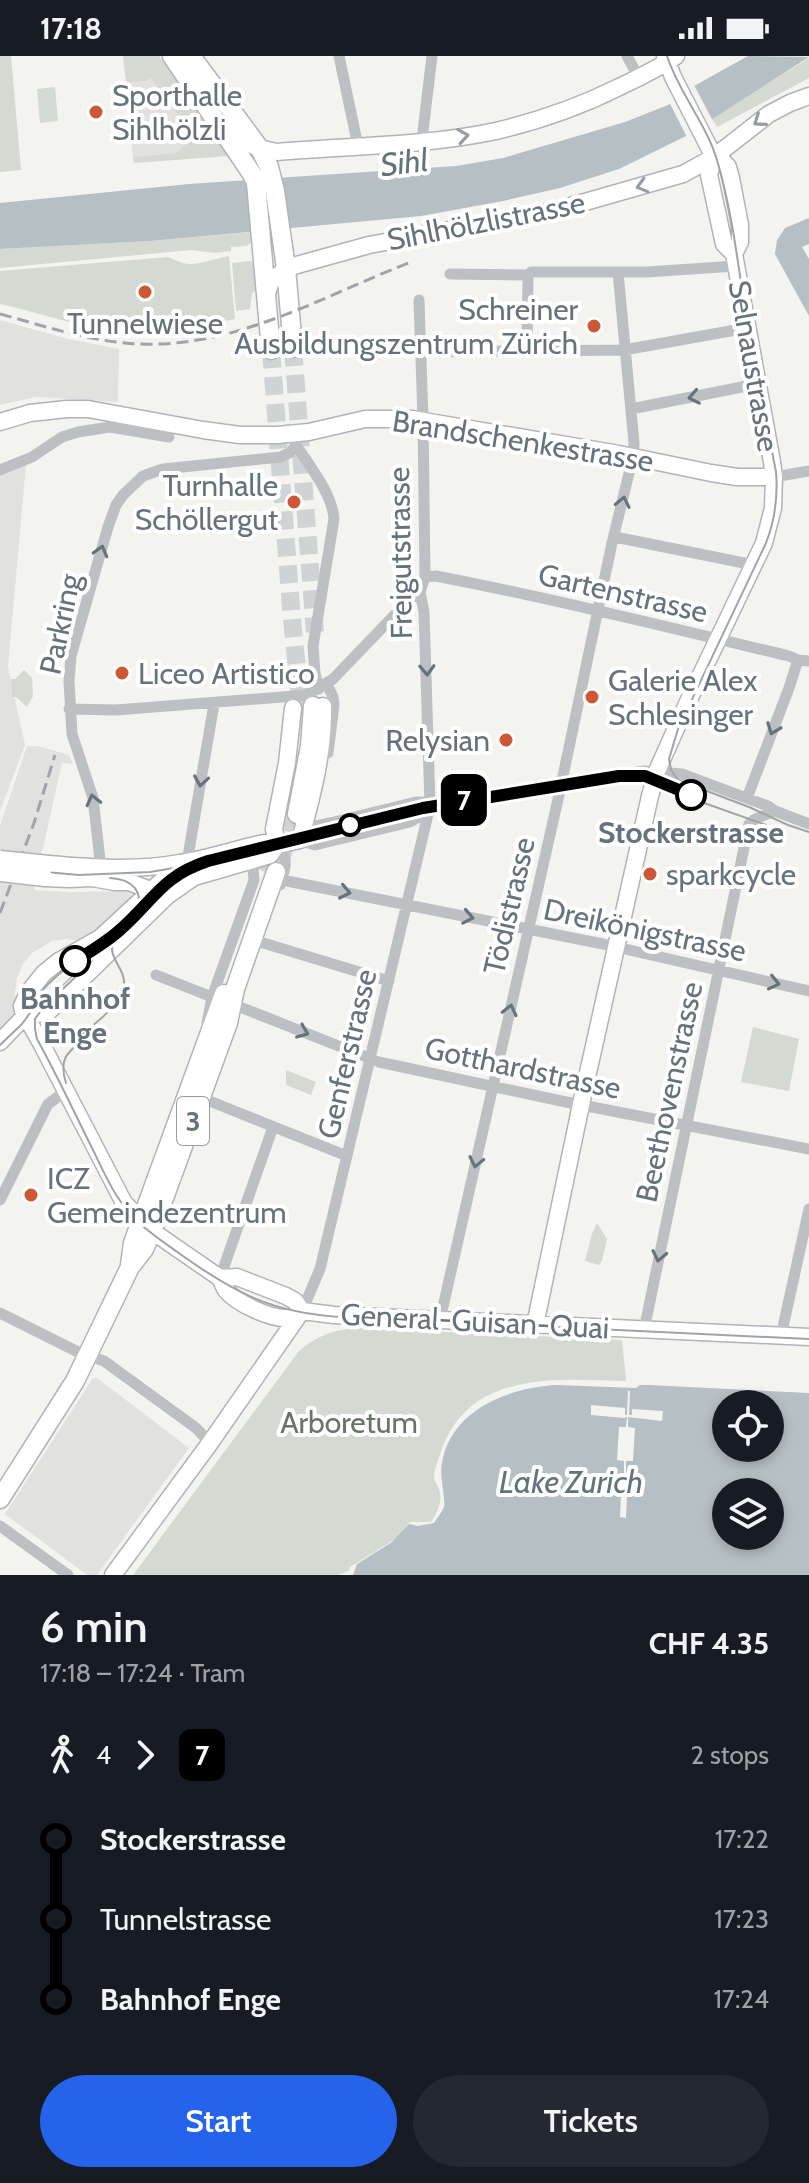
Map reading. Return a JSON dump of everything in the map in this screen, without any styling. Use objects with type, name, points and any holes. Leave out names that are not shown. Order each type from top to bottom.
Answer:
[{"type":"main road","points":[[172,56],[252,174],[258,191],[271,350]]},
{"type":"main road","points":[[191,56],[260,149],[272,176],[286,268],[293,348]]},
{"type":"main road","points":[[292,814],[310,746],[313,700]]},
{"type":"main road","name":"3","points":[[146,1226],[202,1098],[274,874]]},
{"type":"main road","name":"3","points":[[0,1499],[75,1381],[130,1267],[144,1249],[146,1226],[209,1035],[274,874]]},
{"type":"street","points":[[339,56],[358,146]]},
{"type":"street","points":[[424,142],[432,56]]},
{"type":"street","points":[[627,56],[639,78]]},
{"type":"street","points":[[211,114],[243,142],[277,152],[424,142],[494,131],[536,120],[591,101],[639,78],[670,58],[676,83],[714,157],[769,114],[809,96]]},
{"type":"street","name":"Selnaustrasse","points":[[714,157],[709,169],[712,188],[724,244],[735,260],[774,477]]},
{"type":"street","name":"Sihlhölzlistrasse","points":[[286,268],[369,245],[557,210],[672,178],[714,157]]},
{"type":"street","points":[[450,274],[658,272],[735,260]]},
{"type":"street","points":[[267,293],[271,282],[286,268]]},
{"type":"street","name":"Tödistrasse","points":[[440,1320],[633,457],[618,272]]},
{"type":"street","points":[[527,350],[528,275]]},
{"type":"street","name":"Freigutstrasse","points":[[419,300],[425,577],[420,592],[424,612],[430,806]]},
{"type":"street","points":[[419,352],[624,350],[747,328]]},
{"type":"street","points":[[631,409],[757,384]]},
{"type":"street","name":"Brandschenkestrasse","points":[[0,422],[30,413],[88,409],[203,430],[295,440],[365,419],[423,419],[737,477],[774,477],[809,471]]},
{"type":"street","points":[[0,470],[32,457],[62,437],[78,432],[110,427],[169,437]]},
{"type":"street","points":[[233,1008],[244,989],[260,942],[274,874],[286,859],[277,845],[274,829],[287,763],[313,700],[313,646],[334,513],[330,500],[295,440]]},
{"type":"street","name":"Parkring","points":[[295,440],[291,452],[281,457],[163,469],[133,483],[112,514],[71,656],[69,709],[116,710],[301,696],[313,700]]},
{"type":"street","points":[[535,1325],[616,946],[657,771],[764,543],[771,519],[774,477]]},
{"type":"street","points":[[615,537],[754,565]]},
{"type":"street","name":"Gartenstrasse","points":[[425,577],[526,595],[803,660]]},
{"type":"street","points":[[313,700],[420,592]]},
{"type":"street","points":[[747,798],[789,688],[803,660]]},
{"type":"street","points":[[313,700],[333,697],[328,753]]},
{"type":"street","points":[[300,840],[322,734],[313,700]]},
{"type":"street","points":[[0,1042],[24,1017],[48,1012],[159,894],[184,862],[214,704]]},
{"type":"street","points":[[69,709],[72,734],[93,798],[96,874]]},
{"type":"street","points":[[300,840],[315,845],[410,822],[423,815],[430,806],[443,802],[645,771],[682,774],[809,824]]},
{"type":"street","points":[[0,859],[69,879],[184,862],[264,843],[277,845],[300,840],[316,826],[416,802],[430,806]]},
{"type":"street","name":"Genferstrasse","points":[[302,1311],[320,1269],[430,806]]},
{"type":"street","name":"Beethovenstrasse","points":[[644,1330],[749,824],[775,811]]},
{"type":"street","points":[[220,1278],[237,1277],[286,1296],[295,1301],[302,1311],[290,1317],[276,1318],[262,1313],[233,1297],[220,1278],[146,1226],[119,1196],[36,1034],[24,1017],[22,1006],[38,978],[59,961],[94,943],[137,904],[194,877],[270,855],[277,845]]},
{"type":"street","points":[[209,1035],[207,1025],[212,997],[254,880],[249,861]]},
{"type":"street","points":[[0,873],[47,871]]},
{"type":"street","points":[[96,874],[134,890],[137,904]]},
{"type":"street","name":"Dreikönigstrasse","points":[[274,874],[616,946],[809,991]]},
{"type":"street","points":[[115,882],[129,882],[159,894]]},
{"type":"street","points":[[260,942],[389,981]]},
{"type":"street","points":[[156,975],[212,997]]},
{"type":"street","name":"Gotthardstrasse","points":[[233,1008],[370,1059],[610,1111],[809,1149]]},
{"type":"street","points":[[0,1200],[48,1104],[66,1091]]},
{"type":"street","points":[[202,1098],[347,1156]]},
{"type":"street","points":[[220,1278],[273,1127]]},
{"type":"street","points":[[781,1336],[809,1209]]},
{"type":"street","name":"General-Guisan-Quai","points":[[113,1575],[302,1311],[809,1337]]},
{"type":"street","points":[[0,1313],[76,1351],[104,1361],[196,1428],[210,1443]]},
{"type":"street","points":[[0,1526],[68,1575]]},
{"type":"shaded area","points":[[151,78],[196,138],[175,153],[133,157],[126,83]]},
{"type":"shaded area","points":[[0,320],[119,349],[118,402],[36,397],[0,405]]},
{"type":"shaded area","points":[[26,464],[8,667],[25,745],[0,811],[0,473]]},
{"type":"shaded area","points":[[27,746],[69,755],[73,764],[62,763],[37,863],[34,890],[127,891],[134,907],[81,941],[52,941],[32,953],[17,978],[15,993],[18,1013],[0,1031],[0,826]]},
{"type":"shaded area","points":[[93,1378],[189,1448],[97,1575],[87,1575],[5,1514]]},
{"type":"green space","points":[[0,56],[11,56],[21,170],[0,172]]},
{"type":"green space","points":[[123,56],[159,56],[229,156],[134,163],[133,157],[175,153],[195,138],[151,78],[126,83]]},
{"type":"green space","points":[[809,58],[809,78],[717,127],[712,119]]},
{"type":"green space","points":[[55,87],[58,121],[40,123],[37,89]]},
{"type":"green space","points":[[251,232],[252,241],[247,246],[231,247],[231,251],[191,250],[0,268],[0,249]]},
{"type":"green space","name":"Tunnelwiese","points":[[229,256],[235,319],[205,326],[160,333],[129,333],[85,326],[0,304],[0,271],[168,257],[193,264]]},
{"type":"green space","points":[[251,261],[260,288],[252,293],[250,309],[236,311],[232,263]]},
{"type":"green space","points":[[24,670],[32,678],[33,696],[27,707],[12,697],[11,679]]},
{"type":"green space","points":[[753,1027],[799,1039],[789,1091],[741,1082]]},
{"type":"green space","points":[[286,1070],[316,1082],[311,1095],[286,1085]]},
{"type":"green space","points":[[597,1223],[607,1239],[599,1265],[585,1261]]},
{"type":"green space","name":"Arboretum","points":[[357,1328],[622,1340],[626,1381],[541,1381],[490,1394],[468,1409],[451,1429],[434,1472],[440,1501],[431,1522],[410,1522],[397,1538],[350,1567],[349,1571],[338,1575],[133,1575],[299,1351],[326,1334]]},
{"type":"water","points":[[748,56],[809,57],[686,136],[619,169],[560,188],[421,216],[150,241],[0,249],[0,203],[189,184],[456,166],[503,158],[625,122],[668,105],[694,86]]},
{"type":"water","points":[[809,218],[809,244],[802,247],[809,259],[809,316],[775,254],[777,240],[785,228]]},
{"type":"water","name":"Lake Zurich","points":[[558,1385],[636,1388],[649,1385],[749,1390],[712,1390],[712,1462],[784,1462],[784,1392],[809,1393],[809,1575],[353,1575],[357,1564],[392,1542],[409,1524],[434,1523],[444,1507],[442,1463],[457,1428],[485,1404],[521,1390]]},
{"type":"pier","points":[[693,83],[714,123],[688,139],[668,100]]},
{"type":"pier","points":[[628,1391],[629,1415],[632,1415],[632,1409],[663,1411],[662,1421],[628,1417],[628,1427],[635,1428],[633,1461],[626,1461],[626,1473],[630,1473],[629,1491],[625,1491],[626,1518],[620,1517],[623,1491],[619,1490],[624,1461],[617,1460],[619,1427],[626,1427],[627,1417],[591,1415],[591,1405],[625,1408],[627,1415]]},
{"type":"tunnel","points":[[293,348],[315,632]]},
{"type":"tunnel","points":[[271,350],[301,708]]},
{"type":"tunnel","points":[[293,708],[297,668]]},
{"type":"tunnel","points":[[281,858],[297,814]]},
{"type":"tunnel","points":[[266,872],[276,843]]},
{"type":"tram line","points":[[667,56],[712,146],[722,179],[777,481],[774,517],[766,543],[678,729],[669,759],[671,770],[678,780],[809,832]]},
{"type":"tram line","points":[[0,868],[79,875],[150,872],[192,865],[423,808],[628,775],[651,778],[687,793]]},
{"type":"tram line","name":"7","points":[[75,961],[113,936],[170,879],[208,861],[402,812],[619,776],[645,776],[691,795]]},
{"type":"tram line","points":[[676,793],[766,825]]},
{"type":"tram line","points":[[208,861],[187,869],[164,885],[35,1019],[37,1039],[109,1183],[127,1210],[148,1230],[200,1268],[237,1290],[274,1306],[317,1315],[809,1339]]},
{"type":"tram line","points":[[110,878],[125,881],[135,888],[139,899],[135,914]]},
{"type":"tram line","points":[[73,1040],[103,1016],[122,993],[124,978],[112,948],[118,933]]},
{"type":"tram line","points":[[26,1011],[56,976],[93,949]]},
{"type":"tram line","points":[[0,1045],[35,1006]]},
{"type":"tram line","points":[[66,1083],[63,1067],[66,1056],[86,1037]]},
{"type":"railway","points":[[0,314],[109,341],[163,344],[200,340],[272,320],[411,262]]},
{"type":"railway","points":[[0,913],[34,823],[55,755]]},
{"type":"place","name":"Sporthalle Sihlhölzli","points":[[96,112]]},
{"type":"place","name":"Tunnelwiese","points":[[145,292]]},
{"type":"place","name":"Schreiner Ausbildungszentrum Zürich","points":[[594,326]]},
{"type":"place","name":"Turnhalle Schöllergut","points":[[294,502]]},
{"type":"place","name":"Liceo Artistico","points":[[122,673]]},
{"type":"place","name":"Galerie Alex Schlesinger","points":[[592,697]]},
{"type":"place","name":"Relysian","points":[[506,740]]},
{"type":"place","name":"Stockerstrasse","points":[[691,795]]},
{"type":"place","name":"sparkcycle","points":[[650,874]]},
{"type":"place","name":"Bahnhof Enge","points":[[75,961]]},
{"type":"place","name":"ICZ Gemeindezentrum","points":[[31,1195]]},
{"type":"water label","name":"Sihl","points":[[404,162]]}]
